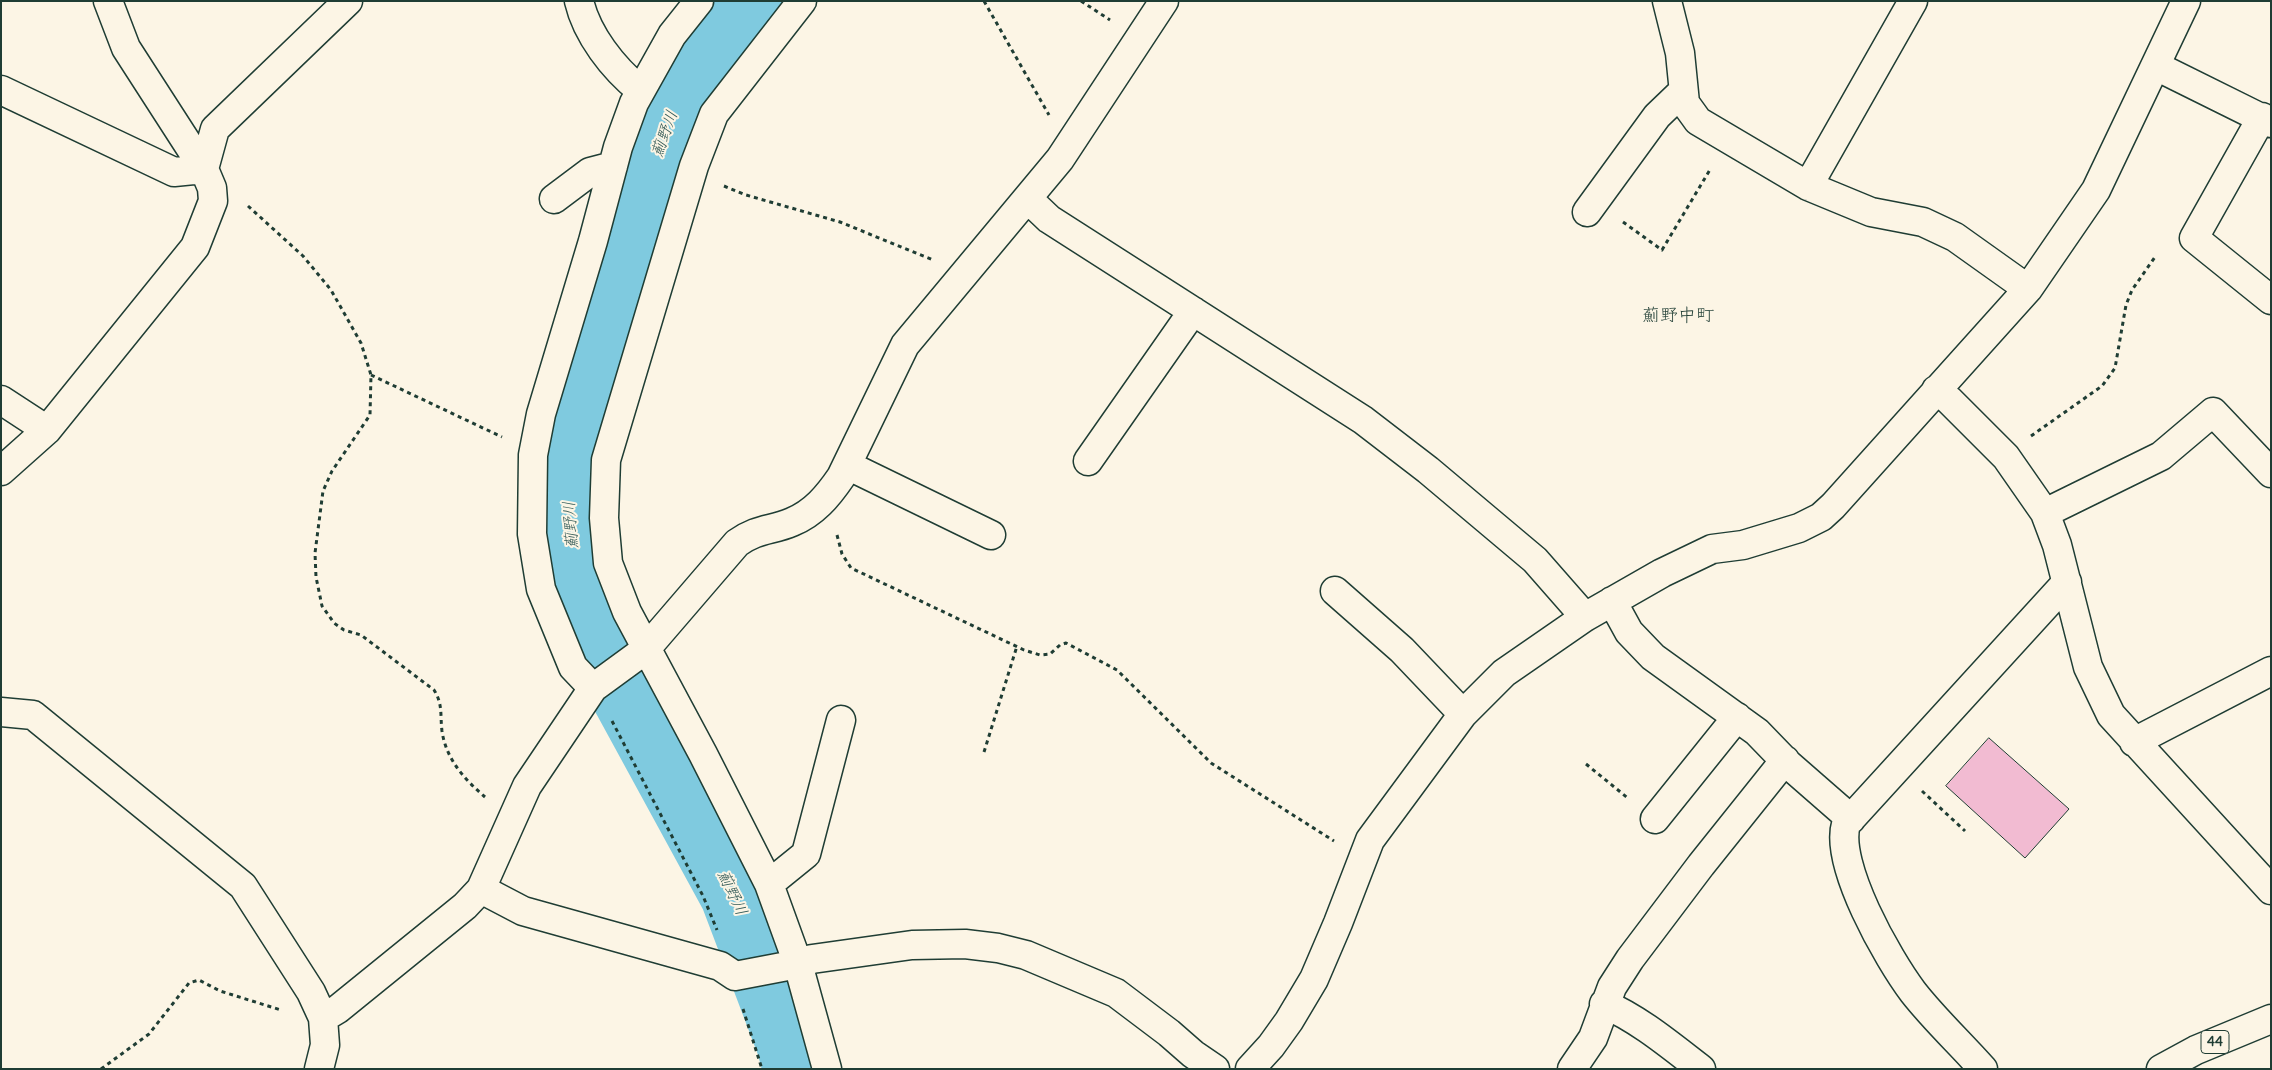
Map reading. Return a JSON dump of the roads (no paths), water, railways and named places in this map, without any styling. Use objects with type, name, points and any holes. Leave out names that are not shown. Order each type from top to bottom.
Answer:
[{"type":"street","points":[[1,470],[47,430],[195,247],[213,201],[208,179],[126,48],[108,1]]},
{"type":"street","points":[[208,179],[215,129],[348,1]]},
{"type":"street","points":[[579,1],[582,15],[592,34],[625,78],[640,90]]},
{"type":"street","points":[[593,688],[573,667],[541,589],[532,534],[533,455],[541,414],[593,241],[613,166],[634,103],[672,35],[700,1]]},
{"type":"street","points":[[802,1],[714,114],[692,174],[606,460],[604,518],[608,563],[627,612],[645,650],[703,754],[769,884],[798,964],[827,1069]]},
{"type":"street","points":[[323,1018],[338,1009],[465,906],[482,889],[526,786],[593,688],[645,650],[738,543],[750,534],[793,522],[818,506],[841,478],[906,346],[1028,199],[1067,148],[1164,1]]},
{"type":"street","points":[[1667,1],[1680,53],[1682,92],[1685,103],[1698,121],[1808,186],[1871,212],[1923,222],[1955,237],[2028,289]]},
{"type":"street","points":[[1808,186],[1913,1]]},
{"type":"street","points":[[1250,1069],[1271,1046],[1289,1021],[1314,979],[1370,840],[1463,714],[1504,673],[1585,617],[1612,601],[1662,573],[1712,549],[1743,545],[1799,528],[1821,517],[1833,506],[2028,289],[2096,190],[2186,1]]},
{"type":"street","points":[[2156,66],[2266,120],[2194,238],[2271,300]]},
{"type":"street","points":[[1,90],[174,172],[208,179]]},
{"type":"street","points":[[1591,207],[1657,116],[1682,92]]},
{"type":"street","points":[[554,200],[590,172],[613,166]]},
{"type":"street","points":[[1028,199],[1049,219],[1363,420],[1428,470],[1535,560],[1585,617]]},
{"type":"street","points":[[1088,461],[1193,311]]},
{"type":"street","points":[[1936,390],[1949,400],[2006,457],[2045,514],[2057,545],[2088,667],[2110,715],[2271,890]]},
{"type":"street","points":[[1,400],[47,430]]},
{"type":"street","points":[[2045,514],[2161,456],[2213,412],[2271,473]]},
{"type":"street","points":[[847,465],[991,535]]},
{"type":"street","points":[[1983,1069],[1914,992],[1897,968],[1865,909],[1854,881],[1843,835],[1846,824],[2066,582]]},
{"type":"street","points":[[1335,591],[1402,650],[1463,714]]},
{"type":"street","points":[[1612,601],[1629,632],[1653,657],[1757,732],[1785,760],[1852,819]]},
{"type":"street","points":[[2134,742],[2271,670]]},
{"type":"street","points":[[1,712],[33,715],[243,886],[311,992],[323,1018],[325,1045],[319,1069]]},
{"type":"street","points":[[1655,820],[1737,717]]},
{"type":"street","points":[[769,884],[806,854],[841,720]]},
{"type":"street","points":[[1572,1069],[1593,1038],[1612,986],[1630,959],[1701,865],[1785,760]]},
{"type":"street","points":[[482,889],[524,910],[720,966],[735,976],[851,952],[912,945],[966,944],[1026,955],[1116,994],[1215,1069]]},
{"type":"street","points":[[1604,1004],[1616,1009],[1668,1043],[1701,1069]]},
{"type":"street","name":"44","points":[[2161,1069],[2196,1050],[2271,1019]]},
{"type":"waterway","name":"薊野川","points":[[749,1],[692,73],[674,108],[641,198],[573,440],[568,506],[569,543],[579,587],[590,617],[627,697],[735,895],[791,1043],[798,1069]]},
{"type":"district","name":"薊野中町","points":[[1678,316]]}]
